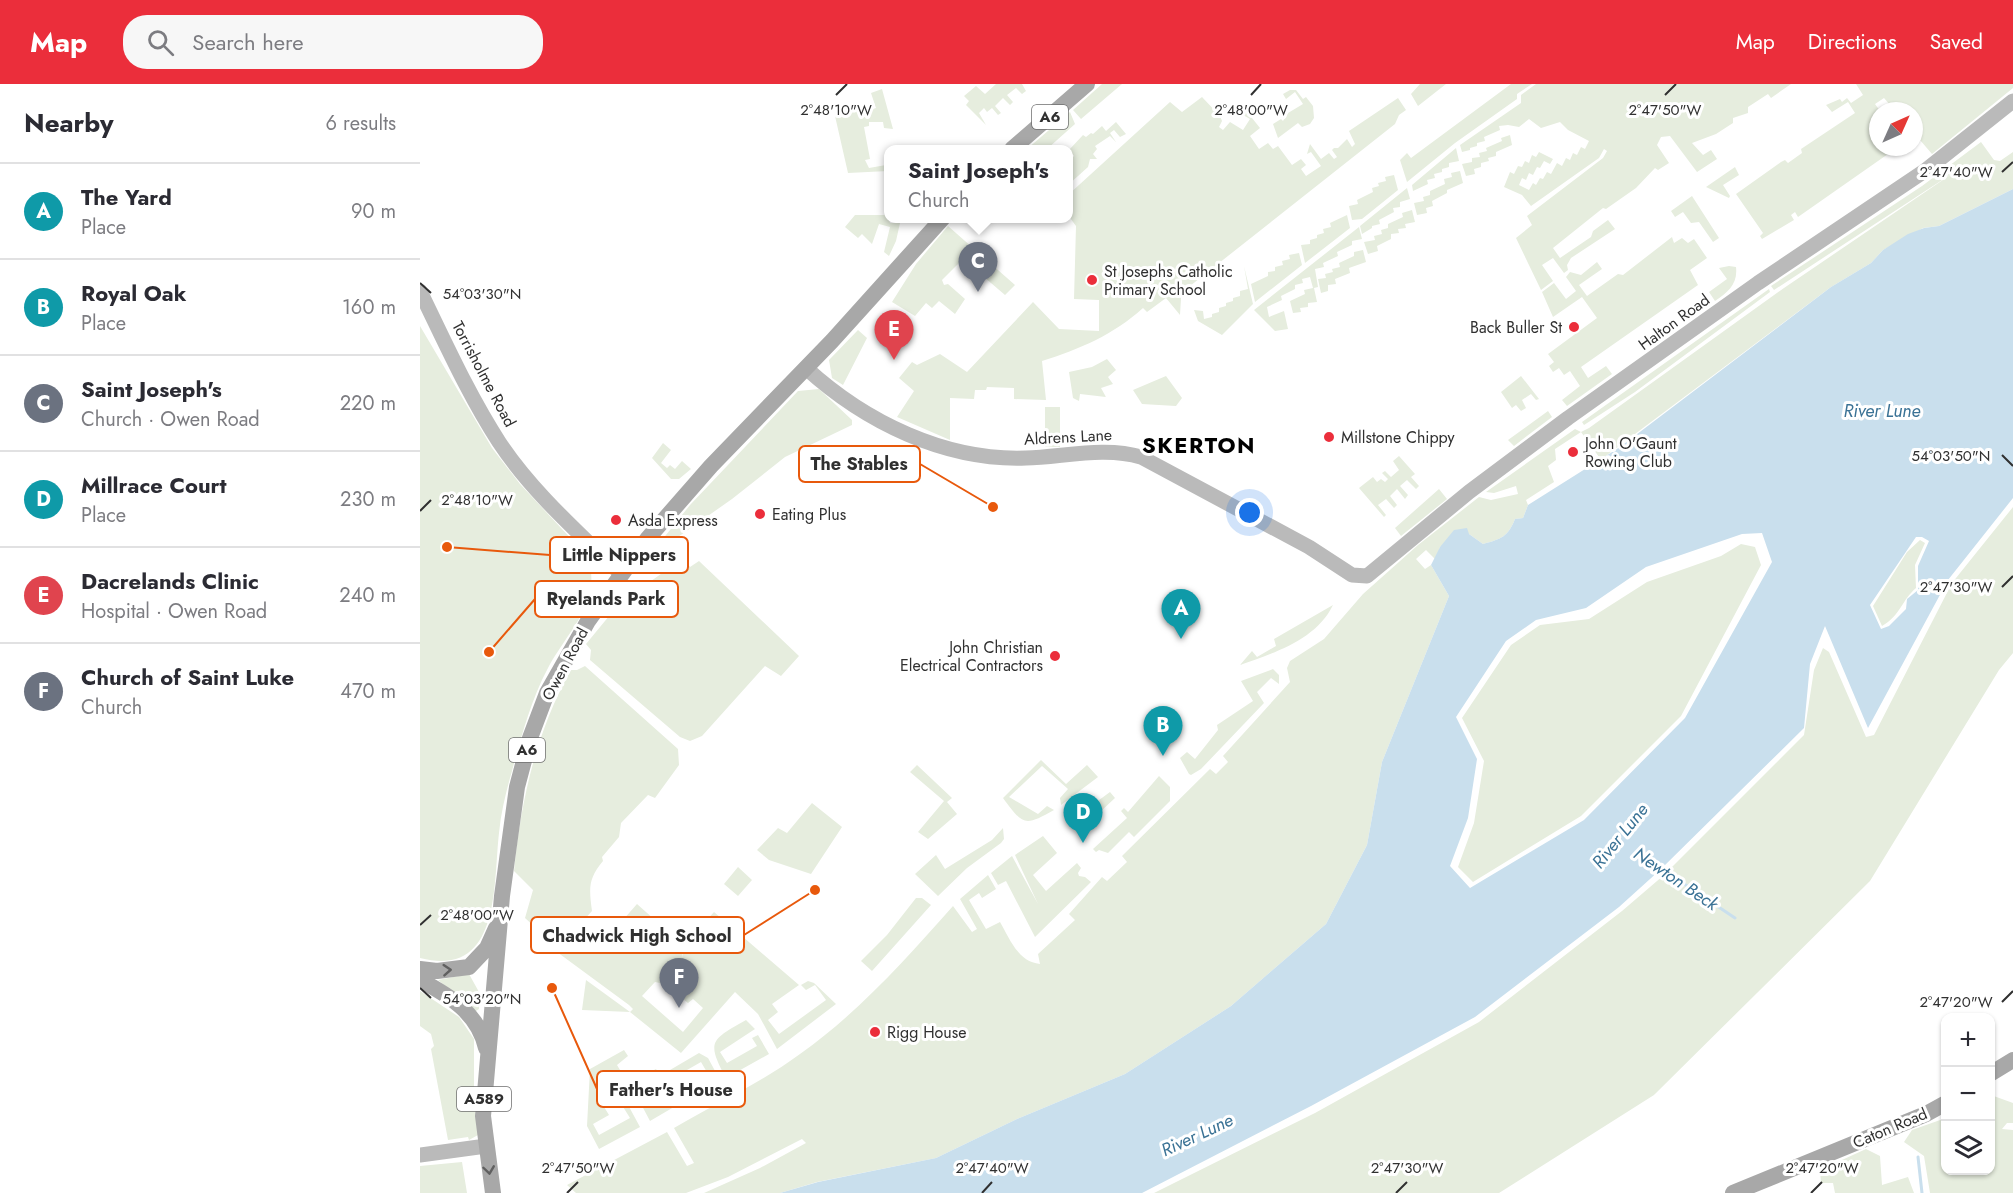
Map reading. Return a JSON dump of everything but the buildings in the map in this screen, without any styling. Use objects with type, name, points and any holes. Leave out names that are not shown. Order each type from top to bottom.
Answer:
[{"type":"main road","name":"A6","points":[[1018,145],[1087,84]]},
{"type":"main road","name":"Owen Road","points":[[493,1193],[483,1116],[499,921],[513,812],[530,738],[558,670],[588,621],[621,574],[679,501],[806,368],[939,223]]},
{"type":"main road","points":[[474,964],[487,948],[499,921]]},
{"type":"main road","points":[[420,969],[452,970],[474,964],[495,967]]},
{"type":"main road","name":"A589","points":[[420,980],[454,999],[467,1011],[479,1028],[487,1052]]},
{"type":"main road","points":[[1995,1071],[2013,1060]]},
{"type":"main road","name":"Caton Road","points":[[1733,1193],[1941,1105]]},
{"type":"street","name":"Halton Road","points":[[1360,578],[1367,576],[1469,492],[1568,418],[1758,283],[1926,170],[2013,101]]},
{"type":"street","name":"Torrisholme Road","points":[[420,291],[473,397],[500,443],[534,486],[621,574]]},
{"type":"street","name":"Aldrens Lane","points":[[806,368],[868,416],[947,449],[996,458],[1111,452],[1141,457],[1309,547],[1360,578]]},
{"type":"street","points":[[420,1155],[486,1146]]},
{"type":"green space","points":[[996,84],[1022,84],[1026,91],[1022,94],[1016,88],[1007,95],[1013,102],[1010,105],[1003,98],[995,106],[1001,113],[998,115],[992,108],[987,112],[984,108],[979,113],[986,125],[966,105],[969,101],[964,96],[976,86],[985,94]]},
{"type":"green space","points":[[1102,84],[1122,84],[1081,119],[1073,110]]},
{"type":"green space","points":[[1420,84],[1446,84],[1418,106],[1411,94]]},
{"type":"green space","points":[[1511,84],[1532,84],[1517,94],[1517,99],[1455,143],[1407,182],[1400,160],[1407,153],[1411,158]]},
{"type":"green space","points":[[1536,84],[1791,84],[1771,98],[1768,94],[1748,107],[1748,113],[1733,118],[1733,123],[1716,134],[1692,143],[1703,155],[1711,150],[1717,159],[1697,172],[1670,136],[1661,137],[1657,145],[1669,163],[1658,170],[1655,168],[1636,188],[1606,209],[1603,208],[1553,248],[1560,258],[1591,237],[1593,231],[1608,220],[1615,229],[1571,258],[1567,265],[1568,270],[1564,273],[1553,258],[1542,265],[1553,281],[1541,290],[1516,238],[1532,225],[1527,216],[1603,158],[1607,151],[1604,149],[1599,158],[1531,206],[1522,195],[1504,187],[1510,172],[1514,174],[1518,166],[1522,167],[1525,161],[1529,163],[1532,155],[1536,157],[1539,152],[1553,159],[1550,164],[1544,161],[1533,175],[1529,173],[1526,180],[1522,178],[1519,185],[1529,190],[1533,183],[1536,185],[1540,178],[1543,179],[1547,172],[1551,174],[1557,163],[1562,166],[1566,158],[1570,160],[1573,153],[1577,155],[1581,147],[1585,149],[1589,141],[1568,130],[1560,122],[1541,128],[1529,119],[1519,127],[1499,126],[1500,130],[1484,137],[1485,141],[1477,143],[1477,146],[1470,150],[1462,152],[1460,145],[1521,103],[1521,95]]},
{"type":"green space","points":[[1856,84],[2013,84],[2013,88],[1932,154],[1923,144],[1923,102],[1887,102],[1884,98],[1878,102],[1869,102],[1869,156],[1885,156],[1798,217],[1795,212],[1791,215],[1794,220],[1762,239],[1760,236],[1763,233],[1736,194],[1781,162],[1785,160],[1788,163],[1802,153],[1801,149],[1855,113],[1848,102],[1832,112],[1826,105],[1840,99],[1842,102],[1847,98],[1851,103],[1863,95]]},
{"type":"green space","points":[[882,89],[893,129],[884,128],[883,122],[869,122],[869,126],[864,127],[870,159],[865,160],[869,168],[884,165],[884,171],[848,173],[835,116],[857,107],[859,114],[876,108],[871,93]]},
{"type":"green space","points":[[1296,90],[1303,99],[1306,97],[1313,106],[1314,118],[1310,124],[1302,127],[1298,123],[1278,138],[1273,124],[1281,119],[1283,121],[1288,113],[1303,104],[1295,92],[1286,99],[1283,94]]},
{"type":"green space","name":"St Josephs Catholic Primary School","points":[[1202,97],[1220,116],[1222,121],[1219,127],[1223,130],[1230,122],[1243,130],[1250,119],[1236,111],[1245,103],[1249,104],[1252,118],[1260,128],[1250,136],[1259,149],[1268,143],[1273,149],[1278,146],[1292,165],[1301,159],[1306,165],[1301,169],[1306,176],[1321,166],[1311,152],[1307,154],[1310,144],[1321,159],[1329,153],[1334,159],[1337,157],[1332,150],[1334,148],[1338,148],[1347,139],[1352,147],[1355,144],[1349,131],[1398,98],[1406,110],[1399,115],[1395,124],[1190,286],[1181,298],[1180,315],[1166,298],[1147,312],[1143,308],[1132,318],[1096,340],[1042,361],[1046,400],[1014,399],[1014,388],[987,387],[986,390],[975,390],[974,399],[950,398],[950,440],[897,417],[914,391],[899,378],[912,362],[917,365],[940,354],[967,372],[1033,302],[1059,329],[1099,331],[1099,300],[1074,299],[1076,226],[1073,222],[1073,190],[1170,102],[1182,112]]},
{"type":"green space","points":[[1070,112],[1075,124],[1051,145],[1032,145]]},
{"type":"green space","points":[[1116,122],[1126,134],[1120,137],[1114,130],[1110,133],[1116,142],[1110,136],[1095,146],[1097,149],[1093,154],[1097,159],[1090,159],[1088,167],[1073,180],[1073,146],[1083,135],[1086,137],[1093,134],[1102,126],[1106,131]]},
{"type":"green space","points":[[1510,135],[1512,145],[1496,152],[1496,156],[1488,158],[1489,161],[1481,163],[1481,167],[1474,169],[1475,174],[1466,176],[1462,164],[1472,162],[1472,158],[1480,157],[1479,153],[1487,151],[1486,148]]},
{"type":"green space","points":[[1981,142],[1994,160],[2000,161],[2013,152],[2013,189],[1939,226],[1923,228],[1883,250],[1871,263],[1831,287],[1603,458],[1599,457],[1581,432],[1784,288],[1959,169],[1774,290],[1771,286],[1922,186]]},
{"type":"green space","points":[[1456,148],[1459,161],[1449,163],[1449,167],[1434,174],[1435,178],[1427,180],[1428,184],[1413,191],[1412,185]]},
{"type":"green space","points":[[1735,167],[1739,175],[1723,185],[1729,198],[1706,187]]},
{"type":"green space","points":[[1460,171],[1463,183],[1447,190],[1447,193],[1432,201],[1433,206],[1426,208],[1427,213],[1417,215],[1414,203],[1424,201],[1423,197],[1430,195],[1430,191],[1445,184],[1444,179],[1452,177],[1451,173]]},
{"type":"green space","points":[[1394,175],[1398,190],[1362,219],[1352,220],[1349,206],[1358,204],[1357,200],[1373,192],[1372,188],[1386,181],[1385,177]]},
{"type":"green space","points":[[1407,188],[1410,199],[1400,202],[1400,207],[1393,208],[1394,212],[1379,220],[1380,224],[1372,226],[1362,234],[1360,226]]},
{"type":"green space","points":[[1692,196],[1719,238],[1713,242],[1699,222],[1691,223],[1683,212],[1675,217],[1671,211]]},
{"type":"green space","points":[[1412,210],[1415,222],[1405,224],[1406,228],[1398,229],[1399,233],[1391,234],[1391,239],[1377,246],[1378,251],[1368,254],[1364,242],[1375,240],[1374,236],[1382,234],[1381,230],[1388,228],[1388,224],[1403,217],[1402,213]]},
{"type":"green space","points":[[855,215],[884,215],[884,223],[900,223],[896,241],[889,256],[884,252],[890,227],[879,224],[872,244],[862,234],[858,238],[845,227]]},
{"type":"green space","points":[[1347,215],[1350,228],[1305,263],[1301,245],[1310,244],[1310,240],[1324,233],[1323,229],[1331,227],[1330,223]]},
{"type":"green space","points":[[948,226],[1015,285],[1005,295],[963,259],[942,280],[944,285],[948,284],[965,299],[955,314],[939,301],[932,308],[926,303],[915,316],[892,302],[916,264]]},
{"type":"green space","points":[[1359,227],[1362,239],[1352,241],[1352,245],[1337,252],[1338,256],[1323,263],[1324,267],[1315,269],[1318,287],[1314,288],[1317,302],[1308,303],[1308,307],[1300,308],[1301,312],[1293,313],[1290,301],[1305,294],[1304,290],[1313,288],[1310,277],[1302,279],[1303,283],[1295,285],[1295,289],[1281,296],[1282,300],[1267,307],[1269,317],[1284,311],[1288,329],[1275,331],[1254,310]]},
{"type":"green space","points":[[1672,237],[1674,243],[1682,238],[1688,243],[1694,239],[1707,258],[1690,270],[1698,285],[1581,367],[1588,378],[1606,366],[1612,374],[1567,406],[1562,400],[1580,386],[1570,371],[1564,375],[1559,368],[1553,372],[1549,366],[1554,362],[1548,354],[1597,318],[1582,297],[1553,317],[1542,292],[1554,283],[1566,299],[1576,291],[1566,277],[1570,272],[1581,275],[1597,262],[1602,269],[1579,285],[1587,296],[1618,274],[1623,275]]},
{"type":"green space","points":[[1363,250],[1366,262],[1349,268],[1350,273],[1335,279],[1336,284],[1328,285],[1328,291],[1321,293],[1318,279],[1326,278],[1325,274],[1340,267],[1339,263],[1354,256],[1354,252]]},
{"type":"green space","points":[[1299,253],[1302,265],[1255,302],[1251,284],[1268,276],[1268,272],[1275,271],[1275,267],[1283,265],[1282,261],[1290,259],[1289,255]]},
{"type":"green space","points":[[1244,266],[1253,304],[1222,335],[1198,321],[1194,310],[1203,311],[1204,319],[1212,317],[1212,314],[1219,312],[1219,308],[1240,296],[1240,291],[1248,289]]},
{"type":"green space","points":[[1736,267],[1734,283],[1715,301],[1709,292],[1727,279],[1719,268]]},
{"type":"green space","points":[[1769,289],[1770,292],[1635,392],[1584,425],[1582,422]]},
{"type":"green space","points":[[420,326],[492,448],[520,484],[589,558],[591,572],[590,598],[582,615],[548,668],[536,693],[523,732],[502,810],[496,877],[488,923],[479,941],[466,955],[446,961],[420,958]]},
{"type":"green space","points":[[858,330],[867,338],[843,385],[832,378],[829,360]]},
{"type":"green space","points":[[1107,359],[1116,370],[1108,377],[1113,384],[1101,388],[1106,397],[1080,394],[1079,401],[1073,398],[1069,372],[1092,367]]},
{"type":"green space","points":[[1166,376],[1182,398],[1176,406],[1142,404],[1133,390]]},
{"type":"green space","points":[[1521,376],[1539,399],[1536,400],[1531,394],[1522,400],[1526,408],[1521,411],[1516,405],[1512,408],[1501,392]]},
{"type":"green space","points":[[819,389],[852,420],[852,425],[785,457],[732,499],[658,551],[654,550],[690,505],[798,391]]},
{"type":"green space","points":[[1045,407],[1060,407],[1060,447],[1045,447]]},
{"type":"green space","points":[[1548,411],[1552,417],[1514,446],[1508,440]]},
{"type":"green space","points":[[1575,429],[1581,432],[1555,449],[1556,460],[1548,466],[1554,482],[1526,500],[1528,505],[1523,518],[1515,519],[1510,530],[1503,536],[1483,544],[1469,534],[1440,547],[1436,560],[1426,550],[1416,559],[1425,569],[1431,565],[1449,596],[1382,762],[1367,845],[1326,924],[1231,1006],[1125,1074],[1017,1119],[936,1158],[817,1182],[780,1193],[704,1193],[760,1168],[806,1143],[802,1139],[728,1177],[686,1193],[576,1193],[567,1185],[667,1132],[687,1166],[694,1163],[674,1128],[770,1074],[822,1038],[881,984],[953,906],[972,932],[977,929],[960,899],[988,875],[996,889],[982,898],[979,893],[969,900],[986,929],[1000,922],[1020,954],[1040,964],[1038,954],[1075,920],[1069,914],[1102,877],[1107,881],[1127,862],[1122,856],[1210,769],[1216,774],[1228,762],[1223,756],[1290,682],[1287,668],[1290,661],[1324,639],[1363,594],[1418,545],[1479,497],[1491,500],[1518,494],[1516,486],[1494,493],[1486,492]]},
{"type":"green space","points":[[663,443],[671,450],[661,463],[667,468],[670,465],[675,469],[682,461],[691,469],[679,479],[671,479],[652,458]]},
{"type":"green space","points":[[1399,456],[1415,474],[1411,477],[1419,486],[1416,489],[1407,480],[1400,486],[1408,495],[1405,499],[1397,489],[1390,496],[1397,505],[1394,508],[1386,499],[1378,505],[1386,515],[1384,517],[1359,488],[1373,477],[1377,482],[1381,479],[1385,482],[1388,479],[1382,473],[1385,471],[1391,477],[1399,470],[1393,461]]},
{"type":"green space","points":[[1439,489],[1447,499],[1401,536],[1395,528]]},
{"type":"green space","points":[[2013,507],[2013,653],[1999,670],[1870,881],[1654,1095],[1499,1193],[1154,1193],[1315,1113],[1479,1022],[1622,911],[1664,875],[1804,735],[1814,670],[1823,648],[1829,652],[1866,737],[1874,735],[1952,583]]},
{"type":"green space","points":[[1920,540],[1925,543],[1915,565],[1916,588],[1893,618],[1882,626],[1873,606],[1907,552]]},
{"type":"green space","points":[[1741,544],[1755,547],[1761,565],[1681,716],[1581,816],[1473,882],[1458,867],[1474,823],[1484,761],[1462,718],[1511,645],[1540,625],[1589,619],[1647,582],[1721,556]]},
{"type":"green space","points":[[685,560],[690,567],[699,561],[799,656],[781,676],[765,666],[702,736],[690,741],[680,737],[590,660],[591,650],[586,644],[619,604],[679,561],[682,563]]},
{"type":"green space","points":[[1333,605],[1316,627],[1293,644],[1240,665],[1252,651],[1257,657],[1276,646],[1274,639]]},
{"type":"green space","points":[[585,666],[678,749],[679,765],[655,798],[648,795],[621,823],[619,837],[602,857],[603,861],[592,879],[590,890],[592,911],[558,948],[525,918],[533,890],[514,871],[521,818],[539,742],[571,670]]},
{"type":"green space","points":[[1273,669],[1279,675],[1279,684],[1271,678],[1257,692],[1264,703],[1201,769],[1189,774],[1180,758],[1187,752],[1195,759],[1218,730],[1217,725],[1253,701],[1241,681]]},
{"type":"green space","points":[[1041,760],[1066,784],[1087,765],[1098,777],[1061,805],[1060,798],[1068,789],[1042,766],[1009,797],[1038,814],[1047,806],[1054,810],[1036,819],[1025,820],[1015,814],[1003,798]]},
{"type":"green space","points":[[917,765],[952,798],[947,802],[957,814],[928,839],[918,832],[944,801],[910,772]]},
{"type":"green space","points":[[1159,776],[1170,787],[1170,801],[1134,837],[1129,832],[1108,853],[1099,850],[1096,852],[1093,849],[1127,818],[1121,811],[1124,808],[1128,812]]},
{"type":"green space","points":[[1110,792],[1115,798],[1084,827],[1076,817]]},
{"type":"green space","points":[[812,803],[842,827],[811,874],[769,860],[757,850],[778,828],[787,833]]},
{"type":"green space","points":[[1003,828],[1004,839],[1001,843],[967,868],[938,896],[915,874],[936,855],[945,869],[992,840]]},
{"type":"green space","points":[[1043,836],[1057,853],[1033,875],[1046,891],[1077,863],[1081,868],[1079,876],[1091,882],[1035,937],[1006,881],[998,885],[991,873],[1012,856],[1038,904],[1015,855]]},
{"type":"green space","points":[[738,867],[752,880],[738,896],[724,884]]},
{"type":"green space","points":[[916,898],[922,898],[931,905],[872,971],[861,961],[887,935]]},
{"type":"green space","points":[[637,904],[683,945],[682,958],[685,944],[714,912],[799,985],[772,1004],[778,1012],[768,1020],[779,1034],[826,1000],[815,985],[806,990],[801,985],[808,981],[814,983],[836,1004],[777,1049],[758,1014],[735,992],[681,1053],[630,1012],[633,1009],[629,1005],[557,952],[572,936],[593,954]],"holes":[[[655,982],[665,984],[688,1003],[693,999],[703,1008],[683,1032],[642,996]]]},
{"type":"green space","points":[[469,974],[479,992],[479,1009],[476,1011],[438,980]]},
{"type":"green space","points":[[586,980],[630,1012],[582,1010]]},
{"type":"green space","points":[[420,991],[459,1017],[474,1039],[474,1102],[478,1135],[469,1140],[468,1137],[448,1140],[431,1049],[434,1046],[431,1034],[420,1026]]},
{"type":"green space","points":[[746,1020],[755,1029],[720,1052],[727,1063],[757,1046],[752,1038],[758,1035],[769,1054],[726,1078],[716,1056],[715,1043],[725,1032]]},
{"type":"green space","points":[[624,1050],[628,1056],[617,1065],[620,1070],[607,1080],[614,1092],[639,1078],[640,1081],[621,1092],[640,1127],[599,1149],[587,1126],[590,1069]],"holes":[[[615,1094],[630,1118],[599,1135],[593,1124],[609,1115],[601,1102]]]},
{"type":"green space","points":[[699,1053],[708,1058],[720,1080],[650,1121],[641,1104],[652,1095],[642,1076],[656,1069],[663,1080],[672,1074],[670,1070]],"holes":[[[701,1062],[708,1074],[679,1090],[673,1078]]]},
{"type":"green space","points":[[1995,1096],[2013,1103],[2013,1123],[2007,1123],[2002,1129],[2013,1130],[2013,1193],[1930,1193],[1924,1156],[1904,1142],[1912,1130],[1941,1120],[1941,1175],[1995,1175]]},
{"type":"green space","points":[[1866,1149],[1880,1156],[1882,1185],[1908,1177],[1914,1193],[1835,1193],[1833,1183],[1821,1183],[1820,1170]]},
{"type":"green space","points":[[462,1162],[467,1193],[420,1193],[420,1166]]},
{"type":"water","name":"River Lune","points":[[2013,189],[2013,498],[1948,580],[1868,728],[1825,626],[1810,664],[1804,728],[1660,870],[1619,907],[1475,1017],[1311,1106],[1142,1193],[780,1193],[818,1182],[936,1158],[1017,1119],[1125,1074],[1231,1006],[1326,924],[1367,845],[1382,762],[1449,596],[1431,565],[1440,547],[1454,530],[1467,528],[1469,534],[1483,544],[1503,536],[1510,530],[1515,519],[1523,518],[1528,505],[1620,447],[1831,287],[1871,263],[1883,250],[1908,234],[1924,228],[1939,226]],"holes":[[[1762,533],[1772,562],[1685,718],[1584,820],[1470,888],[1450,866],[1468,818],[1477,759],[1456,717],[1506,641],[1536,620],[1586,608],[1646,567],[1742,534]],[[1916,537],[1929,541],[1918,566],[1918,590],[1907,599],[1906,609],[1889,626],[1881,629],[1870,605]]]},
{"type":"waterway","name":"Newton Beck","points":[[1659,867],[1735,918]]},
{"type":"waterway","name":"Newton Beck","points":[[1918,1157],[1922,1193]]},
{"type":"place","name":"St Josephs Catholic Primary School","points":[[1092,280]]},
{"type":"place","name":"Saint Joseph's","points":[[978,292]]},
{"type":"place","name":"Back Buller St","points":[[1574,327]]},
{"type":"place","name":"Dacrelands Clinic","points":[[894,360]]},
{"type":"place","name":"Millstone Chippy","points":[[1329,437]]},
{"type":"place","name":"John O'Gaunt Rowing Club","points":[[1573,452]]},
{"type":"place","name":"The Stables","points":[[993,507]]},
{"type":"place","name":"Eating Plus","points":[[760,514]]},
{"type":"place","name":"Asda Express","points":[[616,520]]},
{"type":"place","name":"Little Nippers","points":[[447,547]]},
{"type":"place","name":"The Yard","points":[[1181,639]]},
{"type":"place","name":"Ryelands Park","points":[[489,652]]},
{"type":"place","name":"John Christian Electrical Contractors","points":[[1055,656]]},
{"type":"place","name":"Royal Oak","points":[[1163,756]]},
{"type":"place","name":"Millrace Court","points":[[1083,843]]},
{"type":"place","name":"Chadwick High School","points":[[815,890]]},
{"type":"place","name":"Father's House","points":[[552,988]]},
{"type":"place","name":"Church of Saint Luke","points":[[679,1008]]},
{"type":"place","name":"Rigg House","points":[[875,1032]]},
{"type":"district","name":"SKERTON","points":[[1199,445]]}]
